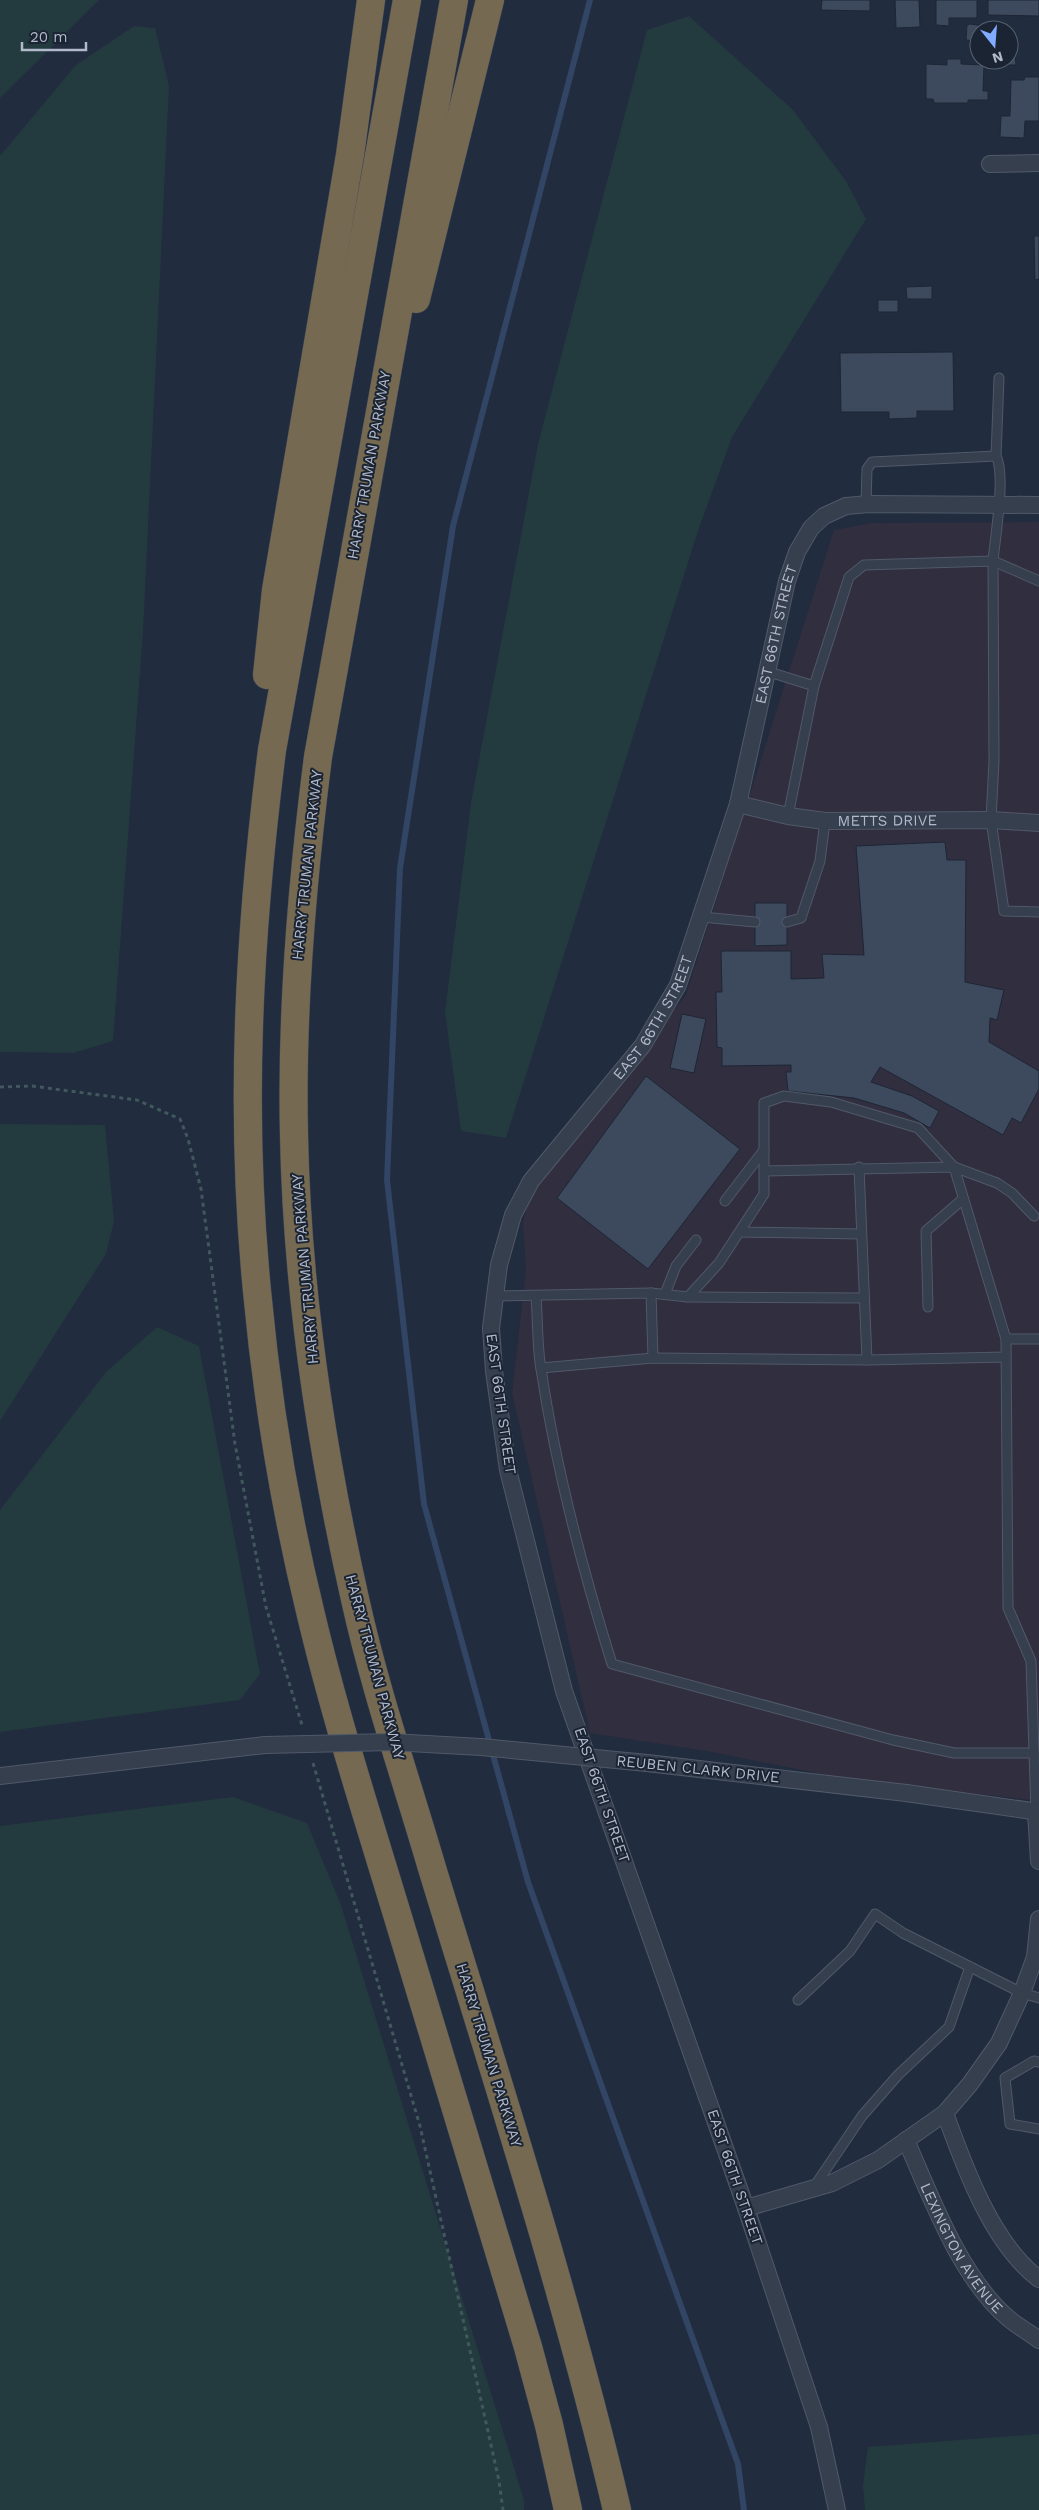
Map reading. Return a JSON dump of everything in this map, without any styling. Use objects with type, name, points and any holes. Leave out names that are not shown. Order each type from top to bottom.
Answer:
[{"type":"highway","points":[[371,0],[350,155],[276,590],[259,750],[250,982],[247,1136],[257,1292],[278,1446],[292,1531],[311,1615],[334,1700],[528,2347],[549,2425],[568,2510]]},
{"type":"highway","points":[[250,982],[258,865],[272,750],[407,0]]},
{"type":"highway","name":"HARRY TRUMAN PARKWAY","points":[[454,0],[368,469],[318,757],[304,869],[298,965],[294,1135],[300,1250],[310,1343],[338,1522],[356,1604],[401,1765],[573,2334],[617,2510]]},
{"type":"highway","points":[[368,469],[421,283],[490,0]]},
{"type":"street","points":[[990,164],[1039,163]]},
{"type":"street","name":"EAST 66TH STREET","points":[[837,2510],[819,2427],[746,2208],[564,1691],[508,1470],[494,1371],[491,1328],[494,1296],[499,1265],[513,1215],[531,1181],[643,1045],[660,1020],[678,985],[738,804],[787,581],[797,552],[811,528],[824,516],[839,509],[866,504],[1039,505]]},
{"type":"street","name":"METTS DRIVE","points":[[738,804],[788,816],[825,821],[991,820],[1039,823]]},
{"type":"street","name":"REUBEN CLARK DRIVE","points":[[0,1776],[265,1745],[400,1743],[482,1747],[647,1763],[906,1793],[1037,1812]]},
{"type":"street","points":[[1037,1812],[1039,1861]]},
{"type":"street","points":[[746,2208],[832,2183],[878,2160],[945,2113],[970,2084],[999,2044],[1022,1993],[1035,1957],[1039,1919]]},
{"type":"street","points":[[945,2113],[974,2186],[1007,2245],[1039,2279]]},
{"type":"street","name":"LEXINGTON AVENUE","points":[[906,2140],[940,2218],[978,2286],[1007,2318],[1039,2340]]},
{"type":"lane","points":[[999,378],[996,456],[999,462],[999,505],[993,561],[994,761],[991,820],[1004,911],[1039,912]]},
{"type":"lane","points":[[866,504],[867,469],[872,462],[996,456]]},
{"type":"lane","points":[[788,816],[814,686],[849,577],[864,564],[993,561],[1039,581]]},
{"type":"lane","points":[[766,672],[814,686]]},
{"type":"lane","points":[[787,922],[801,918],[820,861],[825,821]]},
{"type":"lane","points":[[702,917],[755,922]]},
{"type":"lane","points":[[688,1297],[719,1263],[764,1194],[764,1103],[784,1096],[831,1102],[918,1128],[954,1167],[1006,1339],[1008,1608],[1031,1661],[1037,1812]]},
{"type":"lane","points":[[725,1201],[764,1150]]},
{"type":"lane","points":[[764,1171],[859,1167],[954,1167],[997,1183],[1012,1193],[1034,1216]]},
{"type":"lane","points":[[859,1167],[867,1360]]},
{"type":"lane","points":[[928,1307],[926,1231],[963,1199]]},
{"type":"lane","points":[[740,1232],[862,1234]]},
{"type":"lane","points":[[665,1294],[676,1266],[696,1240]]},
{"type":"lane","points":[[494,1296],[536,1297],[651,1293],[688,1297],[864,1298]]},
{"type":"lane","points":[[651,1293],[653,1358]]},
{"type":"lane","points":[[536,1297],[541,1368],[575,1535],[612,1664],[762,1706],[954,1753],[1034,1753]]},
{"type":"lane","points":[[1006,1339],[1039,1337]]},
{"type":"lane","points":[[541,1368],[653,1358],[867,1360],[1006,1357]]},
{"type":"lane","points":[[798,2000],[850,1951],[875,1914],[903,1933],[1022,1993],[1039,1998]]},
{"type":"lane","points":[[813,2188],[862,2116],[898,2074],[949,2027],[970,1967]]},
{"type":"lane","points":[[1039,2062],[1034,2062],[1005,2078],[1010,2124],[1039,2130]]},
{"type":"shaded area","points":[[1039,522],[1039,1801],[841,1778],[707,1751],[590,1733],[512,1393],[526,1271],[523,1221],[530,1197],[568,1142],[686,995],[834,530],[872,523]]},
{"type":"green space","points":[[0,0],[99,0],[0,98]]},
{"type":"green space","points":[[689,16],[793,110],[846,181],[866,219],[732,437],[698,531],[506,1138],[461,1131],[445,1012],[471,803],[538,444],[647,30]]},
{"type":"green space","points":[[134,26],[155,28],[169,86],[143,631],[113,1041],[73,1053],[0,1052],[0,156],[76,65]]},
{"type":"green space","points":[[0,1124],[105,1125],[114,1221],[106,1254],[0,1421]]},
{"type":"green space","points":[[157,1327],[199,1346],[260,1674],[240,1700],[0,1732],[0,1510],[106,1372]]},
{"type":"green space","points":[[233,1797],[307,1823],[341,1905],[524,2500],[524,2510],[0,2510],[0,1826]]},
{"type":"green space","points":[[1039,2434],[1039,2510],[865,2510],[863,2486],[868,2447]]},
{"type":"building","points":[[822,0],[870,0],[870,11],[821,10]]},
{"type":"building","points":[[895,0],[919,0],[920,27],[896,28]]},
{"type":"building","points":[[936,0],[977,0],[977,18],[949,18],[949,26],[936,25]]},
{"type":"building","points":[[988,0],[1039,0],[1039,16],[988,15]]},
{"type":"building","points":[[969,24],[969,40],[966,40],[967,25]]},
{"type":"building","points":[[947,59],[961,59],[961,64],[969,64],[969,70],[984,70],[983,91],[988,91],[988,100],[968,100],[968,103],[934,103],[933,99],[926,99],[926,64],[947,65]]},
{"type":"building","points":[[1025,77],[1039,77],[1039,121],[1025,121],[1024,138],[1000,137],[1001,116],[1010,116],[1011,80],[1024,80]]},
{"type":"building","points":[[1034,236],[1039,236],[1039,279],[1035,280]]},
{"type":"building","points":[[932,286],[932,299],[907,299],[906,287]]},
{"type":"building","points":[[878,300],[898,300],[898,312],[878,312]]},
{"type":"building","points":[[953,352],[954,411],[917,411],[917,418],[889,419],[889,412],[841,412],[840,353]]},
{"type":"building","points":[[945,842],[947,860],[966,860],[965,982],[1004,990],[997,1020],[990,1018],[989,1042],[1039,1071],[1039,1089],[1021,1123],[1012,1118],[1003,1135],[880,1067],[871,1082],[912,1096],[939,1111],[930,1128],[904,1113],[854,1098],[788,1091],[786,1072],[791,1072],[791,1065],[722,1066],[722,1048],[717,1047],[716,992],[722,992],[721,951],[791,951],[791,979],[824,978],[822,954],[864,955],[856,846]]},
{"type":"building","points":[[755,903],[787,903],[787,945],[755,946]]},
{"type":"building","points":[[682,1014],[706,1019],[694,1073],[670,1068]]},
{"type":"building","points":[[646,1076],[740,1149],[648,1269],[557,1198]]},
{"type":"waterway","points":[[590,0],[453,526],[400,868],[387,1180],[424,1504],[528,1882],[738,2464],[744,2510]]}]
